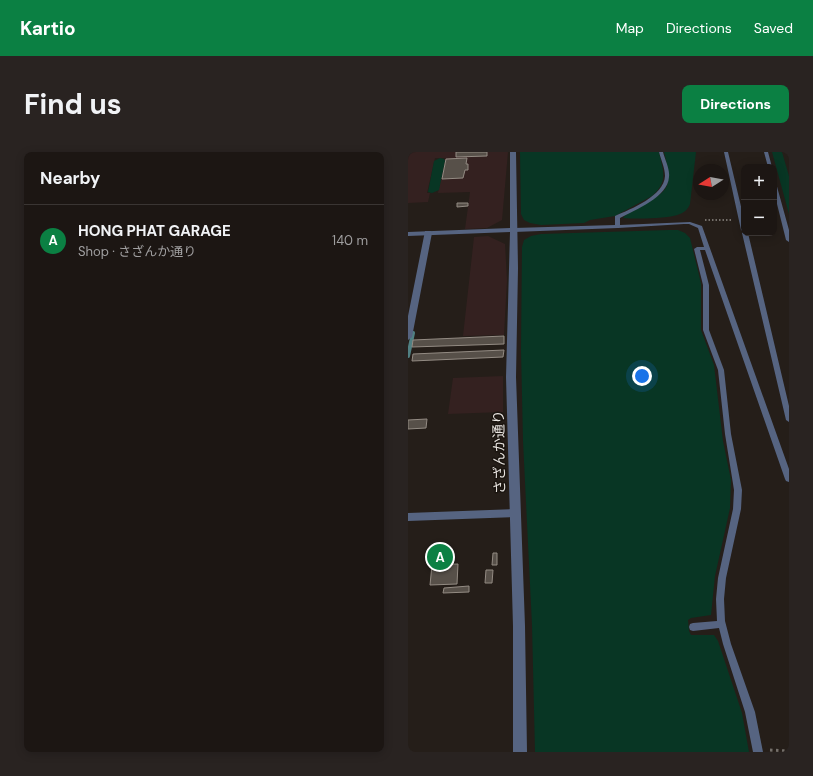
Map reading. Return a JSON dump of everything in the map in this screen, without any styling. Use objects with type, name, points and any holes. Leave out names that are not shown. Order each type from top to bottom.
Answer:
[{"type":"street","name":"さざんか通り","points":[[513,152],[514,280],[511,377],[519,626],[520,752]]},
{"type":"street","points":[[408,234],[514,230]]},
{"type":"street","points":[[408,337],[428,233]]},
{"type":"street","points":[[408,517],[515,513]]},
{"type":"lane","points":[[618,227],[617,217],[654,197],[664,187],[667,176],[662,152]]},
{"type":"lane","points":[[726,152],[741,217]]},
{"type":"lane","points":[[766,152],[769,164]]},
{"type":"lane","points":[[777,194],[789,240]]},
{"type":"lane","points":[[514,230],[690,223],[700,227],[789,479]]},
{"type":"lane","points":[[746,236],[789,420]]},
{"type":"lane","points":[[708,248],[697,249],[706,285],[706,330],[721,370],[728,434],[738,490],[737,509],[722,578],[720,599],[722,624],[727,644],[750,712],[758,751]]},
{"type":"lane","points":[[693,627],[722,624]]},
{"type":"path","points":[[708,220],[738,220]]},
{"type":"path","points":[[758,751],[789,750]]},
{"type":"shaded area","points":[[408,152],[508,152],[502,220],[487,228],[465,229],[470,192],[438,193],[445,158],[435,158],[427,193],[430,193],[428,202],[408,203]]},
{"type":"shaded area","points":[[488,236],[505,244],[507,280],[504,335],[463,336],[474,237]]},
{"type":"shaded area","points":[[503,376],[503,412],[448,414],[453,378]]},
{"type":"green space","points":[[520,152],[659,152],[663,170],[663,180],[657,191],[652,196],[615,216],[590,220],[584,223],[541,225],[530,223],[524,220],[521,214]]},
{"type":"green space","points":[[664,152],[696,152],[695,164],[693,164],[690,204],[686,210],[675,216],[668,217],[623,218],[663,192],[668,181],[667,164]]},
{"type":"green space","points":[[772,152],[782,152],[789,176],[789,214],[777,170],[777,164],[775,164]]},
{"type":"green space","points":[[440,158],[444,159],[445,161],[439,190],[432,193],[428,192],[434,161]]},
{"type":"green space","points":[[678,230],[685,233],[690,238],[701,284],[701,330],[714,365],[723,441],[731,480],[730,508],[715,576],[711,615],[691,618],[688,620],[689,631],[691,635],[714,635],[718,641],[742,713],[749,752],[535,752],[532,625],[523,441],[521,350],[522,247],[524,240],[531,236],[541,234]]},
{"type":"building","points":[[456,152],[487,152],[487,156],[456,157]]},
{"type":"building","points":[[467,158],[466,164],[468,164],[468,170],[465,170],[463,178],[442,179],[446,159]]},
{"type":"building","points":[[457,203],[468,203],[468,206],[457,207]]},
{"type":"building","points":[[504,336],[504,344],[412,347],[413,340]]},
{"type":"building","points":[[504,350],[503,357],[412,361],[413,354]]},
{"type":"building","points":[[427,419],[426,428],[408,429],[408,420]]},
{"type":"building","points":[[447,551],[446,563],[433,563],[434,552]]},
{"type":"building","points":[[493,553],[497,553],[497,565],[492,565]]},
{"type":"building","points":[[458,564],[457,584],[430,585],[432,565]]},
{"type":"building","points":[[486,570],[493,570],[492,583],[485,583]]},
{"type":"building","points":[[469,586],[469,592],[443,593],[444,588]]},
{"type":"waterway","points":[[408,356],[413,333]]},
{"type":"place","name":"HONG PHAT GARAGE","points":[[440,557]]}]
